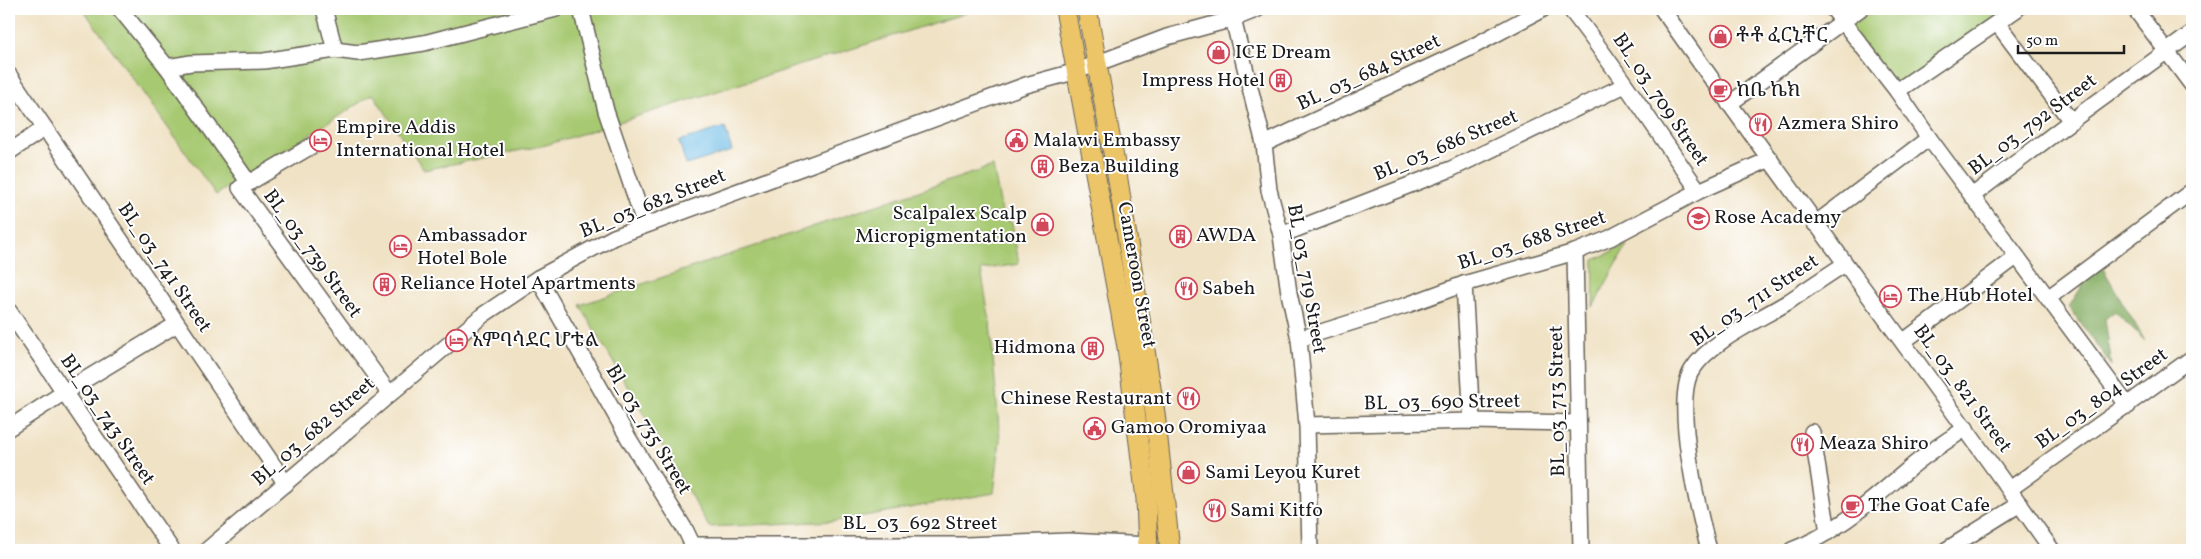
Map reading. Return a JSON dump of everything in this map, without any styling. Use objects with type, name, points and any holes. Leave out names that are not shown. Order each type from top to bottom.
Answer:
[{"type":"main road","name":"Cameroon Street","points":[[1065,9],[1127,347],[1146,499],[1148,547]]},
{"type":"main road","name":"Cameroon Street","points":[[1087,9],[1098,62],[1155,413],[1170,550]]},
{"type":"street","points":[[120,9],[167,67],[249,183]]},
{"type":"street","points":[[324,9],[335,50]]},
{"type":"street","points":[[167,67],[191,63],[264,61],[335,50],[358,53],[424,43],[556,9]]},
{"type":"street","points":[[581,9],[606,111],[645,226]]},
{"type":"street","name":"BL_03_682 Street","points":[[207,550],[286,484],[389,393],[483,315],[538,278],[614,237],[1026,85],[1077,71],[1167,37],[1233,19],[1258,9]]},
{"type":"street","name":"BL_03_684 Street","points":[[1264,144],[1468,49],[1543,9]]},
{"type":"street","name":"BL_03_709 Street","points":[[1570,9],[1601,48],[1699,191]]},
{"type":"street","name":"BL_03_821 Street","points":[[1662,9],[1815,224],[1904,341],[2052,550]]},
{"type":"street","points":[[1729,104],[1838,15],[1860,9]]},
{"type":"street","points":[[1897,91],[2017,9]]},
{"type":"street","points":[[2134,9],[2192,85]]},
{"type":"street","points":[[1838,15],[1897,91],[2016,257],[2128,406]]},
{"type":"street","name":"BL_03_719 Street","points":[[1233,19],[1264,144],[1269,190],[1281,235],[1288,293],[1299,339],[1307,425],[1310,550]]},
{"type":"street","points":[[1997,23],[2071,121]]},
{"type":"street","name":"BL_03_792 Street","points":[[1972,196],[2192,33]]},
{"type":"street","name":"BL_03_741 Street","points":[[9,75],[286,484]]},
{"type":"street","name":"BL_03_686 Street","points":[[1281,235],[1451,169],[1625,85]]},
{"type":"street","points":[[9,152],[45,128]]},
{"type":"street","points":[[1815,224],[1929,138]]},
{"type":"street","name":"BL_03_739 Street","points":[[320,140],[240,188],[389,393]]},
{"type":"street","name":"BL_03_688 Street","points":[[1299,339],[1407,305],[1464,284],[1575,252],[1610,238],[1699,191],[1770,159]]},
{"type":"street","points":[[2048,298],[2192,191]]},
{"type":"street","name":"BL_03_713 Street","points":[[1575,252],[1581,550]]},
{"type":"street","points":[[1904,341],[2016,257]]},
{"type":"street","name":"BL_03_711 Street","points":[[1708,550],[1698,507],[1684,407],[1686,386],[1692,371],[1716,346],[1845,264]]},
{"type":"street","name":"Bl_03_735 Street","points":[[538,278],[629,439],[694,548]]},
{"type":"street","points":[[1464,284],[1472,421]]},
{"type":"street","name":"BL_03_743 Street","points":[[9,311],[172,550]]},
{"type":"street","points":[[9,428],[63,392],[177,324]]},
{"type":"street","name":"BL_03_804 Street","points":[[2010,489],[2128,406],[2192,358]]},
{"type":"street","name":"BL_03_690 Street","points":[[1307,425],[1472,421],[1577,422]]},
{"type":"street","points":[[1792,550],[1815,546],[1828,532],[1846,520],[1912,466],[1966,428]]},
{"type":"street","points":[[1812,432],[1828,532]]},
{"type":"street","points":[[1946,550],[2020,504]]},
{"type":"street","name":"BL_03_692 Street","points":[[694,548],[966,548],[1069,541],[1148,547]]},
{"type":"green space","points":[[83,9],[965,9],[966,13],[546,145],[424,170],[373,94],[216,195]]},
{"type":"green space","points":[[1874,9],[2018,9],[1900,95],[1845,29]]},
{"type":"green space","points":[[993,166],[1003,218],[1012,223],[1019,264],[981,270],[990,322],[1000,440],[994,493],[836,521],[709,527],[580,305]]},
{"type":"green space","points":[[1627,245],[1593,307],[1594,260]]},
{"type":"green space","points":[[2098,260],[2145,341],[2115,311],[2105,319],[2112,366],[2069,307]]},
{"type":"water","points":[[725,127],[732,151],[686,165],[679,141]]},
{"type":"place","name":"ቶቶ ፈርኒቸር","points":[[1720,36]]},
{"type":"place","name":"ICE Dream","points":[[1219,53]]},
{"type":"place","name":"Impress Hotel","points":[[1281,81]]},
{"type":"place","name":"ከቤ ኬክ","points":[[1720,91]]},
{"type":"place","name":"Azmera Shiro","points":[[1761,124]]},
{"type":"place","name":"Empire Addis International Hotel","points":[[320,140]]},
{"type":"place","name":"Malawi Embassy","points":[[1017,141]]},
{"type":"place","name":"Beza Building","points":[[1042,167]]},
{"type":"place","name":"Rose Academy","points":[[1698,218]]},
{"type":"place","name":"Scalpalex Scalp Micropigmentation","points":[[1043,225]]},
{"type":"place","name":"AWDA","points":[[1180,236]]},
{"type":"place","name":"Ambassador Hotel Bole","points":[[401,247]]},
{"type":"place","name":"Reliance Hotel Apartments","points":[[384,284]]},
{"type":"place","name":"Sabeh","points":[[1186,289]]},
{"type":"place","name":"The Hub Hotel","points":[[1891,296]]},
{"type":"place","name":"አምባሳደር ሆቴል","points":[[456,341]]},
{"type":"place","name":"Hidmona","points":[[1092,348]]},
{"type":"place","name":"Chinese Restaurant","points":[[1188,399]]},
{"type":"place","name":"Gamoo Oromiyaa","points":[[1095,428]]},
{"type":"place","name":"Meaza Shiro","points":[[1803,444]]},
{"type":"place","name":"Sami Leyou Kuret","points":[[1189,473]]},
{"type":"place","name":"The Goat Cafe","points":[[1852,506]]},
{"type":"place","name":"Sami Kitfo","points":[[1214,511]]}]
